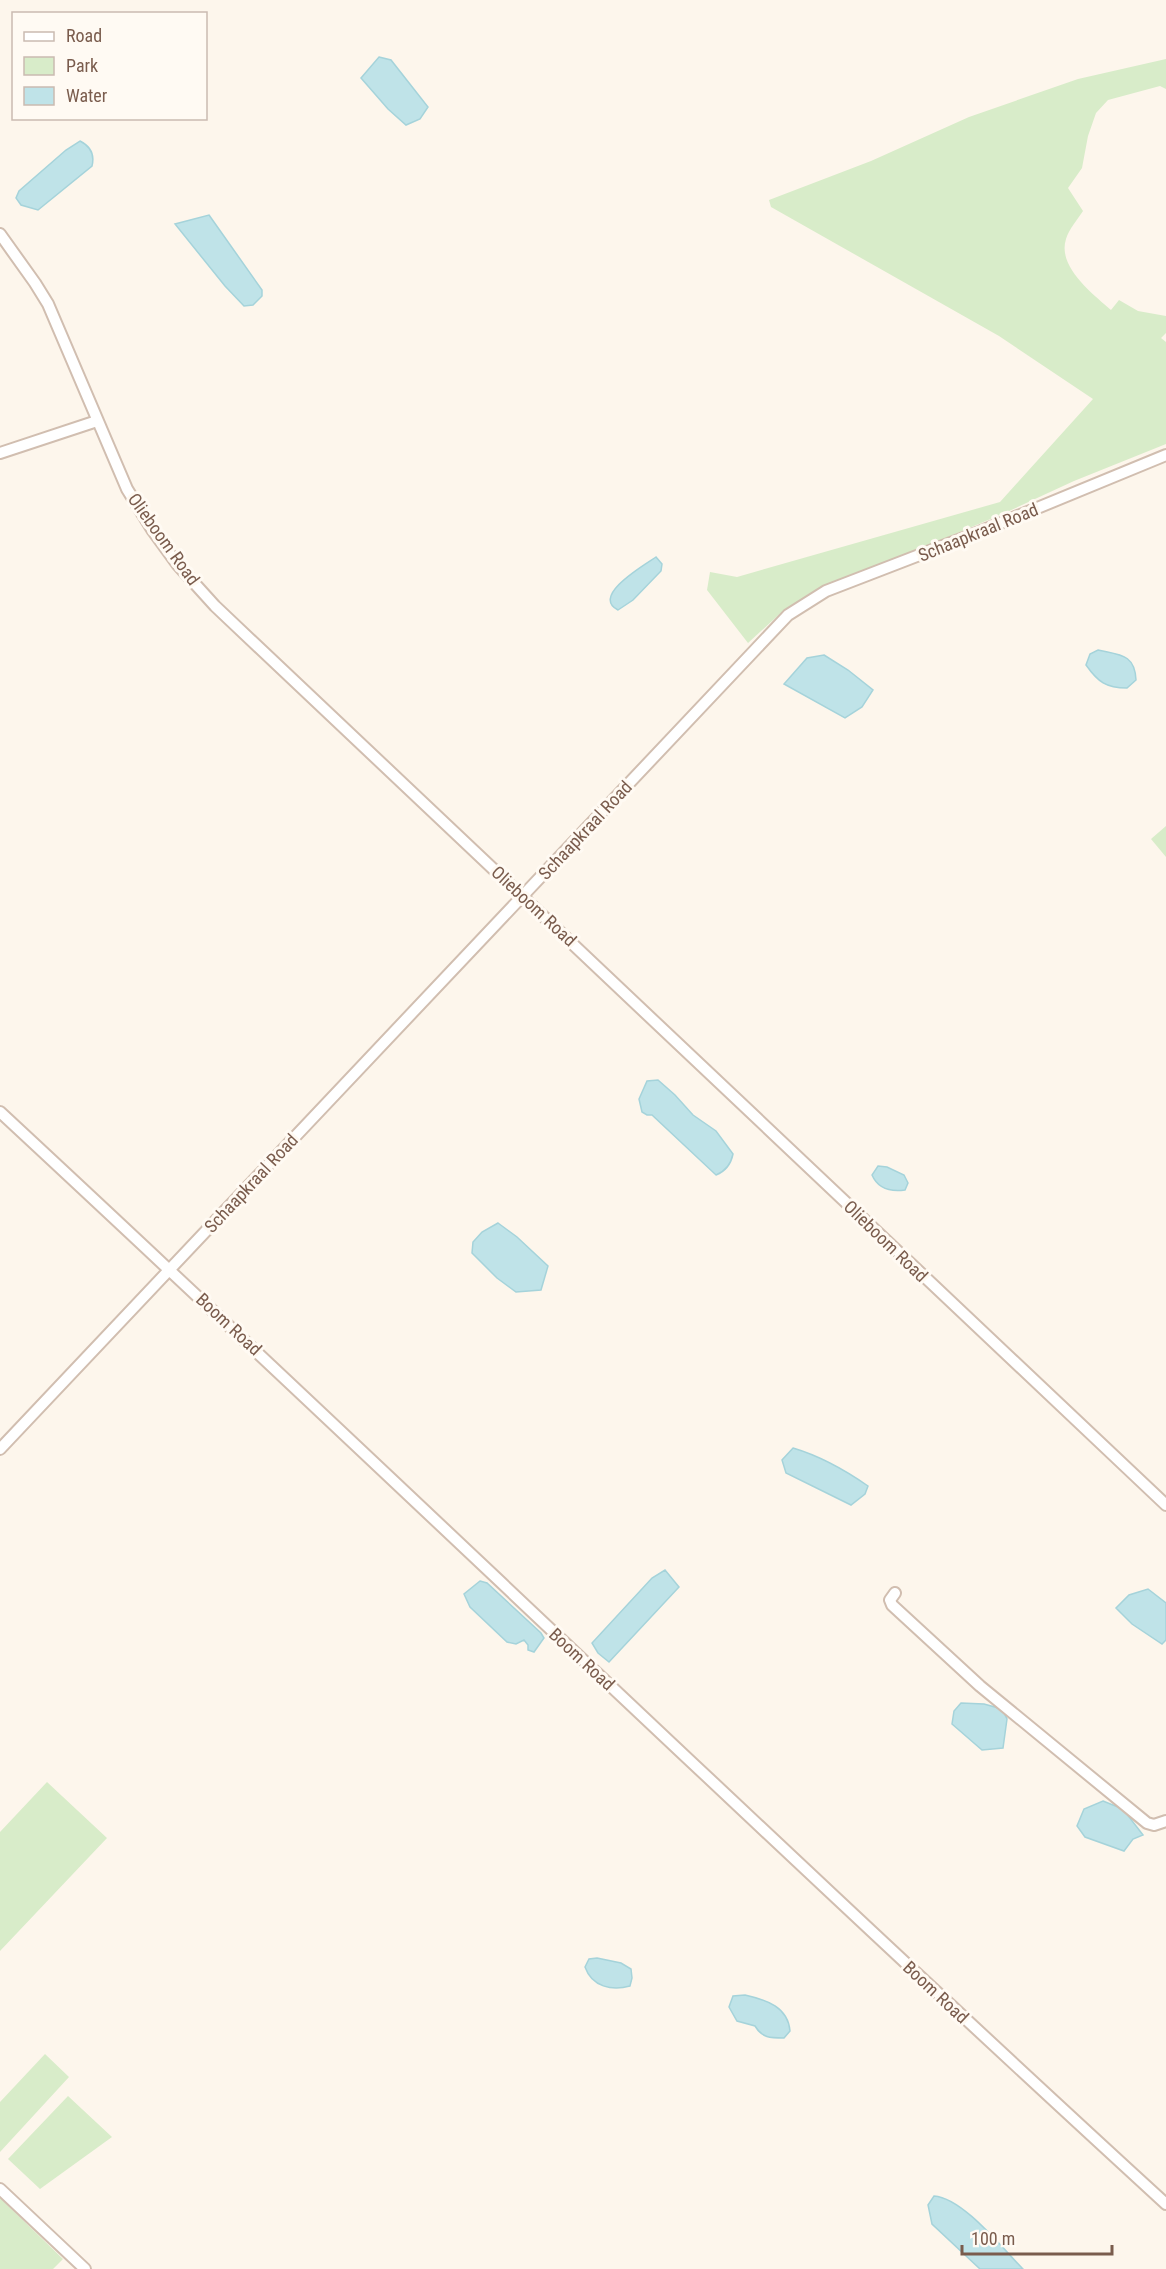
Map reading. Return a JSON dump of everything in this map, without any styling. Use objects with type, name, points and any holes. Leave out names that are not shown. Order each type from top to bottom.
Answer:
[{"type":"street","name":"Olieboom Road","points":[[0,234],[29,273],[48,304],[127,489],[177,564],[215,606],[1166,1505]]},
{"type":"street","points":[[0,453],[97,421]]},
{"type":"street","name":"Schaapkraal Road","points":[[0,1449],[788,615],[826,591],[980,532],[1166,455]]},
{"type":"street","name":"Boom Road","points":[[0,1112],[170,1269],[944,2000],[1166,2204]]},
{"type":"street","points":[[895,1593],[890,1600],[892,1605],[1011,1713],[1147,1823],[1154,1825],[1166,1821]]},
{"type":"street","points":[[0,2189],[86,2269]]},
{"type":"green space","points":[[1166,59],[1166,89],[1160,86],[1108,100],[1096,113],[1088,136],[1082,168],[1068,188],[1083,211],[1067,235],[1065,249],[1067,260],[1078,279],[1111,310],[1119,300],[1138,311],[1166,316],[1166,333],[1161,338],[1166,342],[1166,444],[1074,481],[785,609],[748,643],[707,590],[710,572],[737,577],[1000,502],[1093,399],[999,336],[771,207],[769,200],[871,161],[969,117],[1078,79]]},
{"type":"green space","points":[[1166,826],[1166,857],[1151,839]]},
{"type":"green space","points":[[47,1782],[107,1838],[0,1951],[0,1832]]},
{"type":"green space","points":[[45,2054],[69,2077],[0,2152],[0,2102]]},
{"type":"green space","points":[[68,2096],[112,2137],[40,2189],[8,2159]]},
{"type":"green space","points":[[0,2198],[63,2259],[53,2269],[0,2269]]},
{"type":"water","points":[[379,57],[391,60],[428,107],[420,119],[406,125],[388,109],[361,78]]},
{"type":"water","points":[[80,141],[91,151],[92,166],[38,210],[21,205],[16,198],[19,191],[66,150]]},
{"type":"water","points":[[209,215],[262,290],[262,296],[253,305],[244,306],[175,224]]},
{"type":"water","points":[[656,557],[662,564],[661,571],[633,600],[618,610],[611,604],[611,597],[615,589],[632,573]]},
{"type":"water","points":[[1098,650],[1129,660],[1133,665],[1136,680],[1127,688],[1113,687],[1099,680],[1086,665],[1090,654]]},
{"type":"water","points":[[824,655],[873,690],[862,707],[845,718],[784,684],[807,658]]},
{"type":"water","points":[[658,1080],[693,1115],[716,1131],[733,1154],[723,1171],[716,1175],[652,1115],[642,1112],[639,1099],[647,1081]]},
{"type":"water","points":[[878,1166],[887,1167],[904,1175],[908,1183],[905,1190],[890,1190],[878,1184],[872,1175]]},
{"type":"water","points":[[498,1223],[548,1266],[541,1290],[516,1292],[497,1278],[472,1253],[473,1242],[482,1232]]},
{"type":"water","points":[[793,1448],[823,1459],[859,1480],[868,1486],[865,1494],[851,1505],[786,1473],[782,1460]]},
{"type":"water","points":[[665,1570],[679,1587],[609,1662],[598,1653],[592,1643],[652,1578]]},
{"type":"water","points":[[480,1581],[487,1583],[541,1633],[544,1638],[534,1652],[528,1650],[528,1645],[524,1640],[516,1644],[507,1642],[470,1607],[464,1594]]},
{"type":"water","points":[[1148,1589],[1166,1603],[1166,1640],[1162,1644],[1132,1624],[1116,1608],[1129,1595]]},
{"type":"water","points":[[961,1703],[984,1704],[1002,1709],[1007,1719],[1003,1748],[982,1750],[952,1724],[954,1711]]},
{"type":"water","points":[[1103,1801],[1123,1809],[1143,1835],[1133,1839],[1124,1851],[1085,1837],[1077,1826],[1084,1809]]},
{"type":"water","points":[[597,1958],[621,1963],[631,1969],[630,1986],[616,1988],[603,1986],[592,1979],[585,1967],[589,1959]]},
{"type":"water","points":[[745,1995],[761,1999],[781,2010],[790,2031],[784,2038],[767,2036],[755,2026],[737,2021],[729,2007],[733,1996]]},
{"type":"water","points":[[934,2196],[957,2205],[969,2214],[1023,2269],[980,2269],[932,2224],[928,2205]]}]
